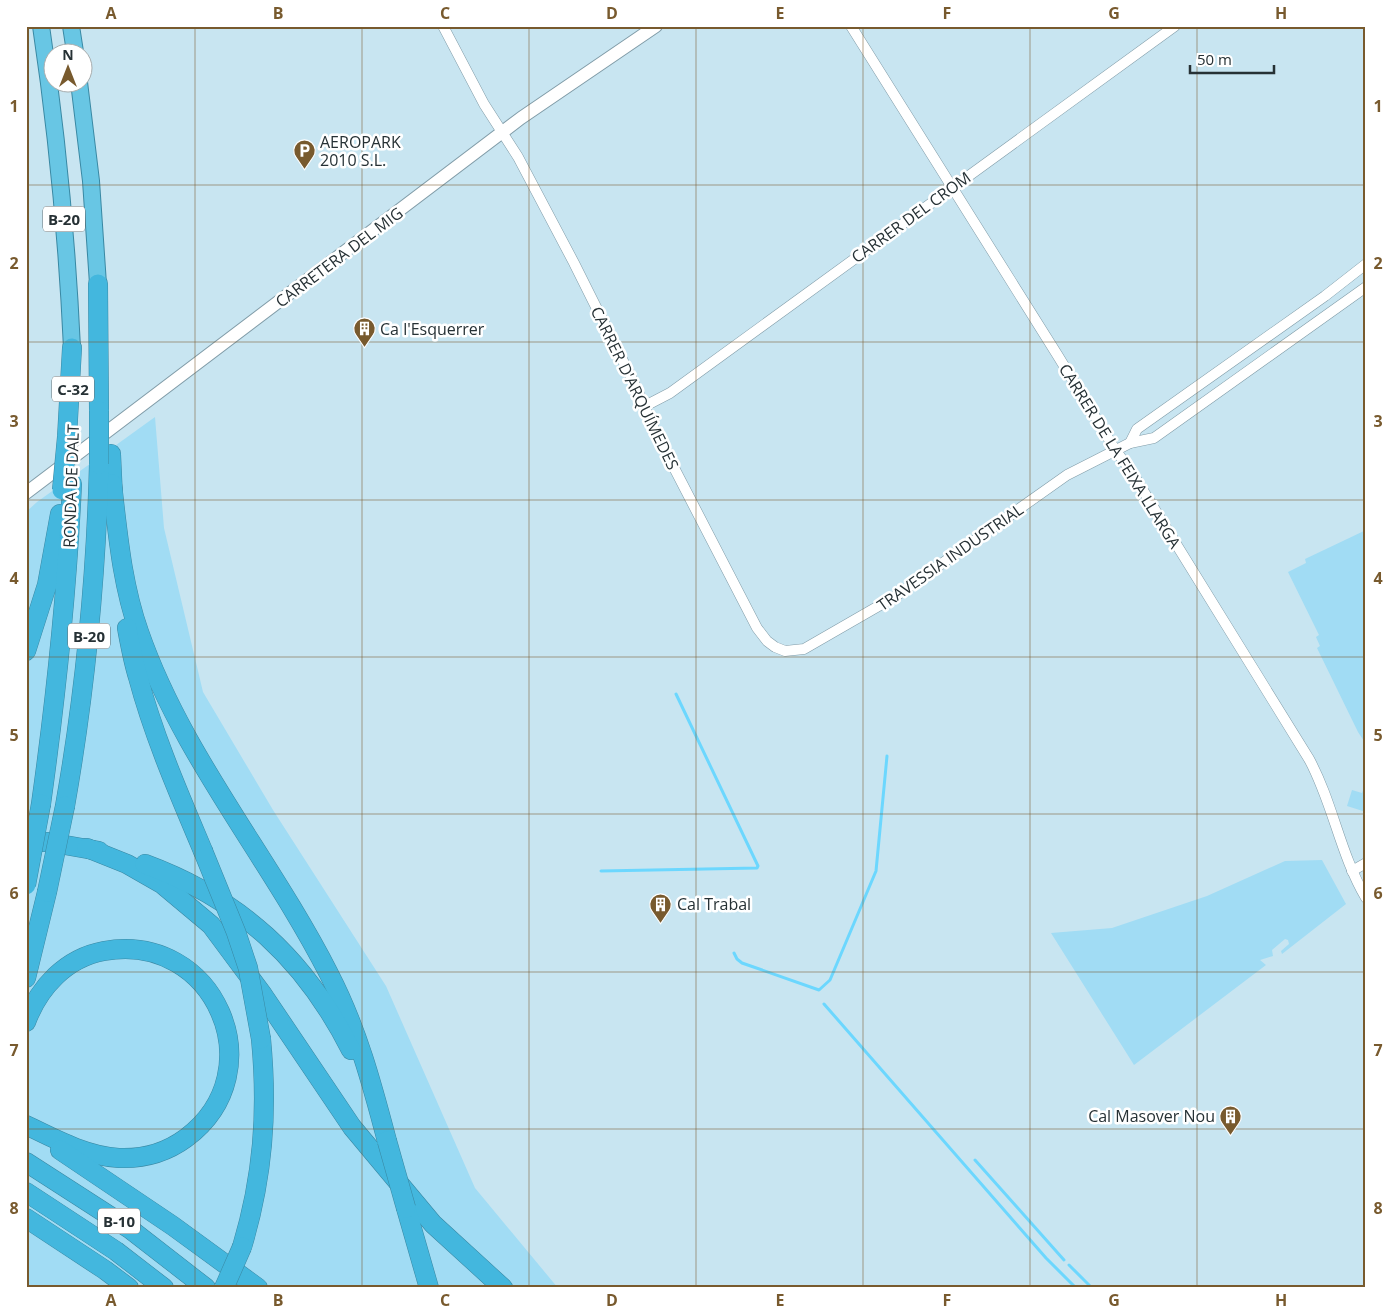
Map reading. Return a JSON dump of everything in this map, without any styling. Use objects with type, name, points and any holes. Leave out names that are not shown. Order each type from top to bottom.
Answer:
[{"type":"highway","points":[[35,26],[42,54]]},
{"type":"highway","name":"RONDA DE DALT","points":[[41,26],[43,42]]},
{"type":"highway","points":[[71,26],[73,42]]},
{"type":"highway","name":"RONDA DE DALT","points":[[26,885],[40,804],[62,638],[69,546],[67,487],[72,348],[64,221],[51,92]]},
{"type":"highway","name":"B-20","points":[[26,978],[65,806],[75,743],[88,649],[97,523],[105,459],[98,284],[91,181],[80,92]]},
{"type":"highway","points":[[105,459],[112,484],[124,582],[148,657],[168,701],[192,744],[329,974],[360,1043],[429,1288]]},
{"type":"highway","points":[[112,484],[118,583],[138,677],[176,787],[236,932],[248,968],[261,1039],[264,1076],[263,1144],[259,1178],[252,1213],[242,1247],[224,1288]]},
{"type":"highway","points":[[26,651],[47,585],[67,487]]},
{"type":"highway","points":[[26,842],[48,842],[88,848],[127,858],[165,872],[202,889],[239,912],[275,942],[305,976],[332,1015],[358,1064],[379,1110]]},
{"type":"highway","points":[[88,848],[127,864],[162,884],[211,925],[263,995],[352,1128],[433,1224],[503,1288]]},
{"type":"highway","points":[[26,1022],[40,993],[62,970],[96,953],[114,950],[136,950],[154,953],[175,962],[193,974],[210,991],[227,1029],[230,1050],[229,1069],[224,1085],[218,1102],[207,1119],[180,1142],[159,1152],[139,1157],[118,1158],[102,1156],[59,1142],[26,1125]]},
{"type":"highway","points":[[26,1130],[116,1187],[258,1288]]},
{"type":"highway","name":"B-10","points":[[26,1162],[130,1229],[206,1288]]},
{"type":"highway","name":"B-10","points":[[26,1192],[116,1251],[164,1288]]},
{"type":"highway","points":[[26,1218],[129,1288]]},
{"type":"street","name":"CARRER D'ARQUÍMEDES","points":[[443,26],[484,104],[518,158],[569,254],[645,406],[654,429],[757,628],[767,641]]},
{"type":"street","name":"CARRETERA DEL MIG","points":[[26,493],[522,118],[656,26]]},
{"type":"street","name":"CARRER DE LA FEIXA LLARGA","points":[[851,26],[1116,451],[1131,471],[1309,759],[1324,790],[1352,870],[1366,898]]},
{"type":"street","name":"CARRER DEL CROM","points":[[645,406],[670,393],[1175,26]]},
{"type":"street","name":"TRAVESSIA INDUSTRIAL","points":[[1130,443],[1137,429],[1366,264]]},
{"type":"street","name":"TRAVESSIA INDUSTRIAL","points":[[767,641],[785,651],[804,649],[896,596],[1067,475],[1130,443],[1154,438],[1366,287]]},
{"type":"street","points":[[1352,870],[1366,863]]},
{"type":"shaded area","points":[[155,417],[164,528],[203,692],[273,810],[386,986],[475,1188],[558,1288],[26,1288],[26,512],[37,502]]},
{"type":"shaded area","points":[[1366,530],[1366,744],[1358,732],[1317,648],[1320,646],[1316,637],[1319,635],[1288,572],[1306,563],[1305,559]]},
{"type":"shaded area","points":[[1366,782],[1366,812],[1347,806],[1352,790],[1362,793]]},
{"type":"shaded area","points":[[1322,860],[1346,904],[1282,954],[1281,951],[1289,944],[1288,940],[1285,939],[1272,950],[1273,956],[1260,960],[1266,965],[1134,1065],[1051,933],[1112,928],[1207,896],[1285,861]]},
{"type":"waterway","points":[[601,871],[757,868],[758,866],[676,694]]},
{"type":"waterway","points":[[734,953],[742,963],[819,990],[830,980],[876,871],[887,756]]},
{"type":"waterway","points":[[824,1004],[1046,1258],[1076,1288]]},
{"type":"waterway","points":[[975,1160],[1064,1260]]},
{"type":"waterway","points":[[1069,1265],[1092,1288]]},
{"type":"place","name":"AEROPARK 2010 S.L.","points":[[304,170]]},
{"type":"place","name":"Ca l'Esquerrer","points":[[364,348]]},
{"type":"place","name":"Cal Trabal","points":[[661,923]]},
{"type":"place","name":"Cal Masover Nou","points":[[1231,1135]]}]
